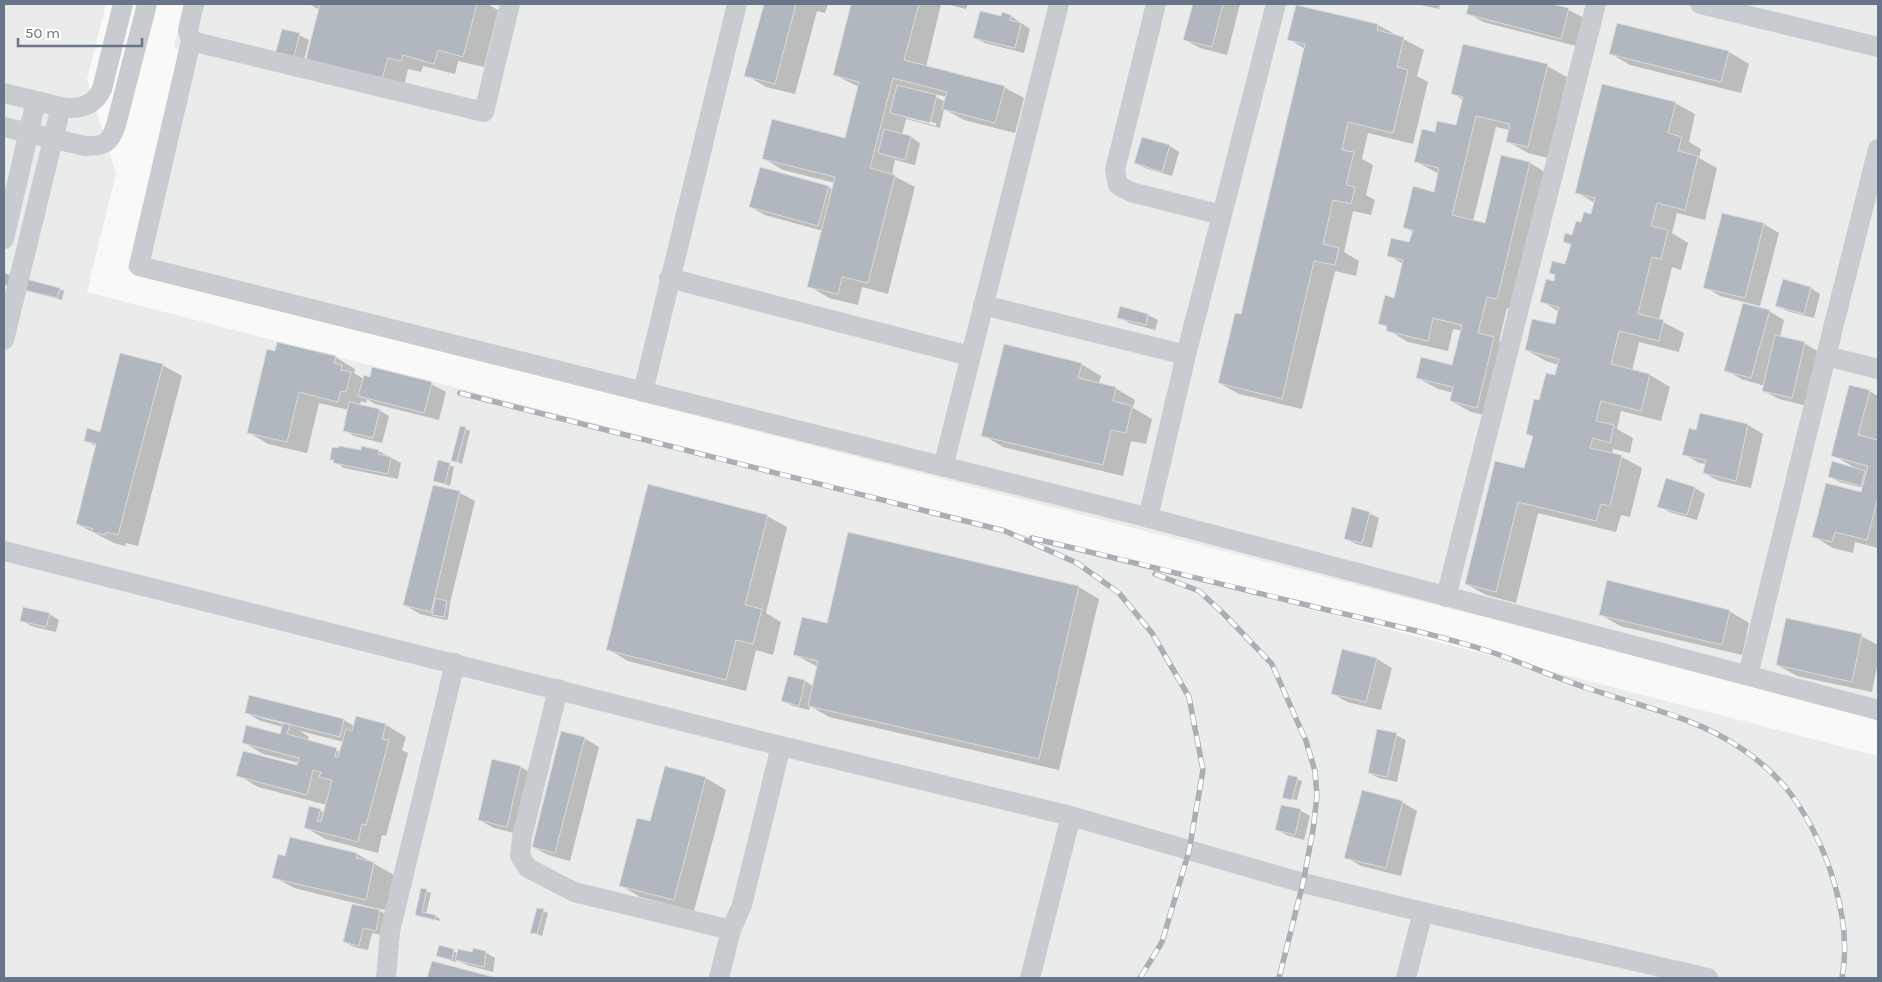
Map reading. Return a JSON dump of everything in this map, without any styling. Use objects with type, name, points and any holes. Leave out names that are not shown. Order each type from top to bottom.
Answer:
[{"type":"street","points":[[4,93],[61,108],[81,107],[90,104],[98,97],[123,4]]},
{"type":"street","points":[[4,127],[85,146],[96,146],[106,143],[112,136],[147,4]]},
{"type":"street","points":[[194,4],[188,30],[191,41],[139,266],[1148,518],[1878,710]]},
{"type":"street","points":[[191,41],[484,112],[510,4]]},
{"type":"street","points":[[643,392],[669,278],[737,4]]},
{"type":"street","points":[[943,467],[1059,4]]},
{"type":"street","points":[[1156,4],[1115,170],[1118,185],[1131,192],[1222,216]]},
{"type":"street","points":[[1148,518],[1186,355],[1276,4]]},
{"type":"street","points":[[1446,596],[1596,4]]},
{"type":"street","points":[[1700,4],[1878,47]]},
{"type":"street","points":[[4,239],[36,101]]},
{"type":"street","points":[[4,340],[61,108]]},
{"type":"street","points":[[1748,675],[1878,149]]},
{"type":"street","points":[[669,278],[970,356]]},
{"type":"street","points":[[983,305],[1186,355]]},
{"type":"street","points":[[1826,356],[1878,369]]},
{"type":"street","points":[[4,551],[781,746],[1071,816],[1303,883],[1708,978]]},
{"type":"street","points":[[386,978],[390,931],[455,663]]},
{"type":"street","points":[[558,689],[522,837],[520,856],[528,868],[574,892],[730,930]]},
{"type":"street","points":[[719,978],[730,930],[742,905],[781,746]]},
{"type":"street","points":[[1030,978],[1071,816]]},
{"type":"street","points":[[1406,978],[1423,912]]},
{"type":"shaded area","points":[[4,4],[106,4],[87,79],[116,174],[87,292],[1878,756],[1878,978],[4,978]]},
{"type":"shaded area","points":[[185,4],[1878,4],[1878,722],[1852,708],[1383,592],[127,270],[180,53],[174,46]]},
{"type":"building","points":[[320,4],[477,4],[463,57],[438,50],[434,64],[403,55],[401,61],[388,58],[382,79],[306,59]]},
{"type":"building","points":[[764,4],[796,4],[775,84],[744,76]]},
{"type":"building","points":[[851,4],[919,4],[904,60],[1005,86],[995,123],[942,109],[947,92],[893,78],[870,168],[895,175],[868,283],[842,277],[838,294],[807,287],[835,177],[762,159],[772,119],[845,138],[859,82],[833,75]]},
{"type":"building","points":[[1193,4],[1223,4],[1212,47],[1183,40]]},
{"type":"building","points":[[1469,4],[1552,4],[1569,8],[1561,39],[1466,14]]},
{"type":"building","points":[[1296,5],[1378,24],[1377,30],[1404,37],[1397,67],[1408,70],[1393,133],[1348,122],[1342,150],[1354,152],[1346,185],[1355,187],[1351,204],[1333,200],[1323,244],[1339,248],[1335,265],[1314,261],[1282,399],[1218,383],[1235,313],[1241,314],[1305,44],[1287,40]]},
{"type":"building","points":[[980,11],[1001,16],[1002,12],[1011,15],[1010,20],[1021,23],[1015,48],[973,38]]},
{"type":"building","points":[[1617,23],[1729,51],[1721,82],[1609,54]]},
{"type":"building","points":[[282,29],[300,33],[293,60],[275,55]]},
{"type":"building","points":[[1463,44],[1548,64],[1528,147],[1506,142],[1510,124],[1476,116],[1452,215],[1485,223],[1501,155],[1530,162],[1497,299],[1487,297],[1478,333],[1494,337],[1477,408],[1450,401],[1453,387],[1416,378],[1421,357],[1452,365],[1462,325],[1433,318],[1428,341],[1386,331],[1387,326],[1378,324],[1385,295],[1394,298],[1403,260],[1387,256],[1391,238],[1409,242],[1413,230],[1403,228],[1413,186],[1434,192],[1439,168],[1414,162],[1422,129],[1435,132],[1437,121],[1456,125],[1463,97],[1451,94]]},
{"type":"building","points":[[1602,84],[1676,102],[1668,133],[1682,137],[1678,151],[1698,156],[1685,210],[1657,203],[1651,226],[1668,230],[1661,259],[1652,257],[1638,314],[1664,320],[1659,341],[1619,331],[1611,364],[1650,374],[1641,411],[1601,401],[1596,421],[1614,425],[1610,443],[1593,438],[1590,448],[1622,455],[1610,506],[1601,504],[1596,521],[1518,502],[1496,592],[1465,584],[1495,461],[1524,468],[1533,436],[1526,434],[1534,399],[1539,400],[1546,373],[1555,375],[1559,359],[1525,350],[1532,319],[1555,324],[1559,307],[1540,302],[1546,279],[1554,281],[1555,275],[1549,273],[1552,261],[1565,264],[1571,244],[1563,242],[1565,233],[1572,235],[1576,221],[1581,222],[1584,212],[1591,214],[1595,198],[1575,193]]},
{"type":"building","points":[[897,85],[937,95],[930,123],[890,113]]},
{"type":"building","points":[[884,129],[911,136],[905,160],[878,153]]},
{"type":"building","points":[[1142,137],[1170,145],[1162,172],[1134,163]]},
{"type":"building","points":[[760,167],[829,186],[818,226],[749,207]]},
{"type":"building","points":[[1722,213],[1764,223],[1745,298],[1703,288]]},
{"type":"building","points":[[4,273],[60,288],[57,298],[4,285]]},
{"type":"building","points":[[1783,279],[1811,287],[1804,314],[1775,306]]},
{"type":"building","points":[[1743,303],[1770,310],[1751,378],[1724,371]]},
{"type":"building","points":[[1120,306],[1148,314],[1146,325],[1117,318]]},
{"type":"building","points":[[1775,335],[1805,342],[1792,398],[1762,391]]},
{"type":"building","points":[[277,342],[336,356],[334,363],[342,365],[341,370],[351,372],[346,392],[341,391],[338,402],[299,392],[287,442],[247,433],[267,349],[275,351]]},
{"type":"building","points":[[1004,344],[1082,363],[1078,378],[1116,387],[1113,401],[1132,406],[1126,433],[1111,430],[1103,465],[981,436]]},
{"type":"building","points":[[120,353],[163,364],[118,535],[106,532],[105,535],[92,532],[93,529],[76,524],[96,444],[84,441],[87,428],[100,432]]},
{"type":"building","points":[[372,367],[432,382],[424,413],[358,396],[364,375],[370,377]]},
{"type":"building","points":[[1849,385],[1870,390],[1858,435],[1878,440],[1878,497],[1867,540],[1835,532],[1832,542],[1812,537],[1826,483],[1861,492],[1868,466],[1831,456]]},
{"type":"building","points":[[349,402],[380,409],[373,438],[343,431]]},
{"type":"building","points":[[1700,413],[1748,424],[1736,481],[1703,473],[1706,460],[1682,455],[1689,428],[1696,430]]},
{"type":"building","points":[[460,426],[466,427],[457,462],[451,461]]},
{"type":"building","points":[[339,446],[361,450],[361,446],[379,450],[378,454],[391,457],[388,474],[333,463],[334,460],[330,460],[332,447],[338,448]]},
{"type":"building","points":[[438,460],[450,463],[445,484],[433,481]]},
{"type":"building","points":[[1832,461],[1865,471],[1861,486],[1828,477]]},
{"type":"building","points":[[1666,478],[1695,487],[1687,515],[1657,507]]},
{"type":"building","points":[[648,484],[768,515],[745,605],[762,609],[753,644],[736,640],[726,680],[606,650]]},
{"type":"building","points":[[433,485],[460,491],[431,612],[403,605]]},
{"type":"building","points":[[1352,507],[1370,512],[1362,543],[1344,539]]},
{"type":"building","points":[[848,532],[1079,586],[1039,759],[808,706],[818,661],[793,655],[802,617],[827,623]]},
{"type":"building","points":[[1607,580],[1730,610],[1722,645],[1599,615]]},
{"type":"building","points":[[435,598],[447,601],[444,617],[432,615]]},
{"type":"building","points":[[23,607],[50,613],[46,627],[20,621]]},
{"type":"building","points":[[1786,618],[1862,634],[1852,682],[1776,665]]},
{"type":"building","points":[[1342,649],[1377,658],[1366,702],[1331,694]]},
{"type":"building","points":[[788,676],[805,680],[799,706],[781,701]]},
{"type":"building","points":[[249,695],[344,719],[340,737],[245,713]]},
{"type":"building","points":[[356,716],[386,724],[382,739],[389,740],[366,825],[362,824],[358,842],[304,828],[309,806],[321,809],[317,821],[321,822],[332,780],[319,777],[321,772],[313,770],[307,795],[236,776],[243,751],[297,765],[299,758],[242,743],[246,725],[280,734],[283,723],[290,724],[287,734],[337,748],[335,757],[338,757],[346,729],[352,731]]},
{"type":"building","points":[[1377,729],[1397,733],[1387,777],[1368,773]]},
{"type":"building","points":[[561,731],[585,737],[555,853],[532,847]]},
{"type":"building","points":[[492,759],[521,766],[507,827],[478,820]]},
{"type":"building","points":[[665,766],[706,777],[674,900],[619,886],[637,818],[650,821]]},
{"type":"building","points":[[1288,775],[1298,777],[1292,800],[1282,798]]},
{"type":"building","points":[[1362,790],[1403,801],[1386,868],[1344,858]]},
{"type":"building","points":[[1281,805],[1301,809],[1295,835],[1275,830]]},
{"type":"building","points":[[290,837],[357,853],[356,858],[374,862],[366,900],[272,878],[278,854],[285,856]]},
{"type":"building","points":[[421,888],[427,889],[422,912],[436,915],[435,920],[415,915]]},
{"type":"building","points":[[352,904],[380,910],[376,931],[363,928],[359,946],[343,942]]},
{"type":"building","points":[[537,908],[544,909],[537,934],[530,933]]},
{"type":"building","points":[[439,945],[454,949],[452,960],[436,956]]},
{"type":"building","points":[[473,948],[486,951],[484,967],[455,960],[458,949],[472,952]]},
{"type":"building","points":[[432,961],[497,978],[427,978]]},
{"type":"railway","points":[[460,393],[1005,531],[1077,563],[1119,593],[1152,633],[1189,697],[1203,770],[1189,851],[1162,942],[1140,978]]},
{"type":"railway","points":[[1032,538],[1451,640],[1497,654],[1564,680],[1667,713],[1706,728],[1742,749],[1769,771],[1793,797],[1817,837],[1834,883],[1840,907],[1844,932],[1842,978]]},
{"type":"railway","points":[[1155,574],[1199,591],[1272,664],[1306,741],[1315,771],[1317,796],[1303,883],[1279,978]]}]
